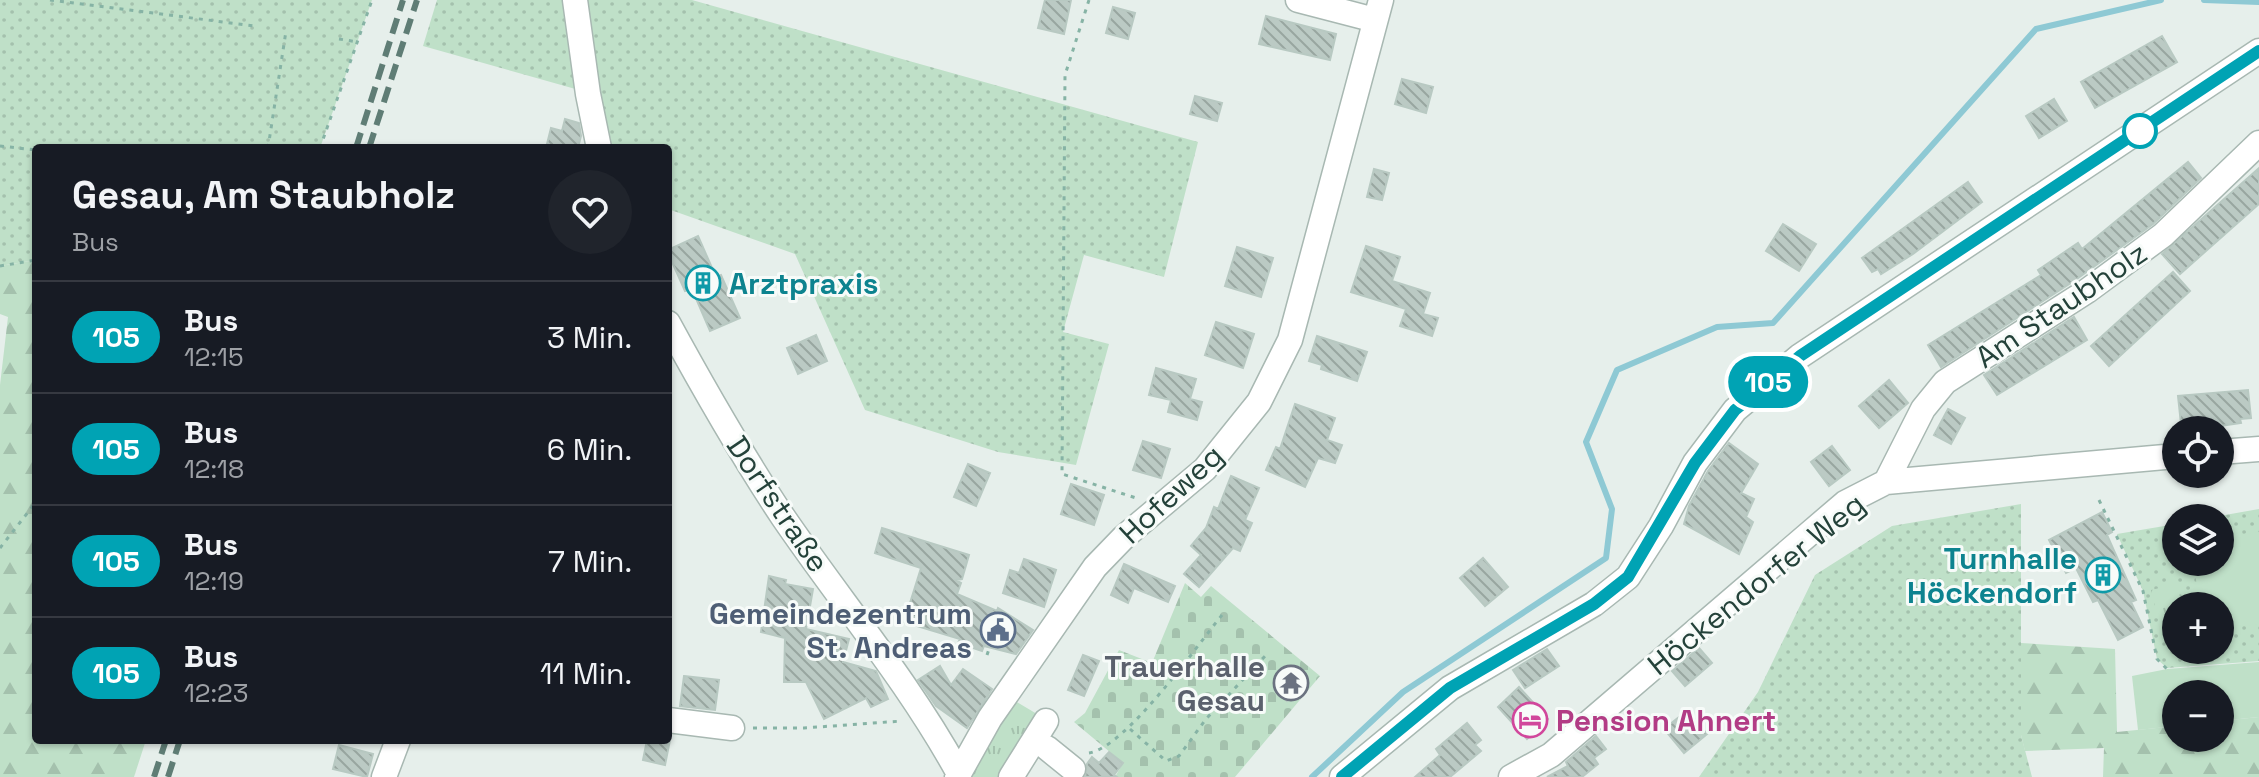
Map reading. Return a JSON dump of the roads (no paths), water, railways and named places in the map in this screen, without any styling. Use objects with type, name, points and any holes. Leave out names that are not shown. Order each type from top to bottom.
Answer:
[{"type":"street","points":[[575,0],[598,144]]},
{"type":"street","points":[[1298,0],[1378,10]]},
{"type":"street","name":"Hofeweg","points":[[957,774],[1018,674],[1095,567],[1205,469],[1259,402],[1290,340],[1378,10]]},
{"type":"street","points":[[1342,777],[1450,688],[1594,604],[1628,577],[1695,463],[1735,410],[1800,356],[2259,51]]},
{"type":"street","name":"Am Staubholz","points":[[1886,482],[1896,456],[1923,409],[1945,382],[2087,291],[2163,235],[2259,143]]},
{"type":"street","name":"Dorfstraße","points":[[672,330],[722,422],[783,517],[925,719],[957,774]]},
{"type":"street","points":[[2234,451],[2259,449]]},
{"type":"street","name":"Höckendorfer Weg","points":[[1511,777],[1551,755],[1845,503],[1886,482],[2162,457]]},
{"type":"street","points":[[672,720],[732,728]]},
{"type":"street","points":[[1011,777],[1046,721]]},
{"type":"street","points":[[384,777],[396,744]]},
{"type":"street","points":[[1047,748],[1079,761]]},
{"type":"waterway","points":[[1312,777],[1403,692],[1606,558],[1612,509],[1586,442],[1617,370],[1717,327],[1773,323],[2036,29],[2161,0]]},
{"type":"waterway","points":[[2204,0],[2259,2]]},
{"type":"railway","points":[[357,144],[403,0]]},
{"type":"railway","points":[[370,144],[417,0]]},
{"type":"railway","points":[[154,777],[165,744]]},
{"type":"railway","points":[[168,777],[179,744]]},
{"type":"place","name":"Arztpraxis","points":[[703,283]]},
{"type":"place","name":"Turnhalle Höckendorf","points":[[2103,575]]},
{"type":"place","name":"Gemeindezentrum St. Andreas","points":[[998,630]]},
{"type":"place","name":"Trauerhalle Gesau","points":[[1291,683]]},
{"type":"place","name":"Pension Ahnert","points":[[1530,720]]}]
